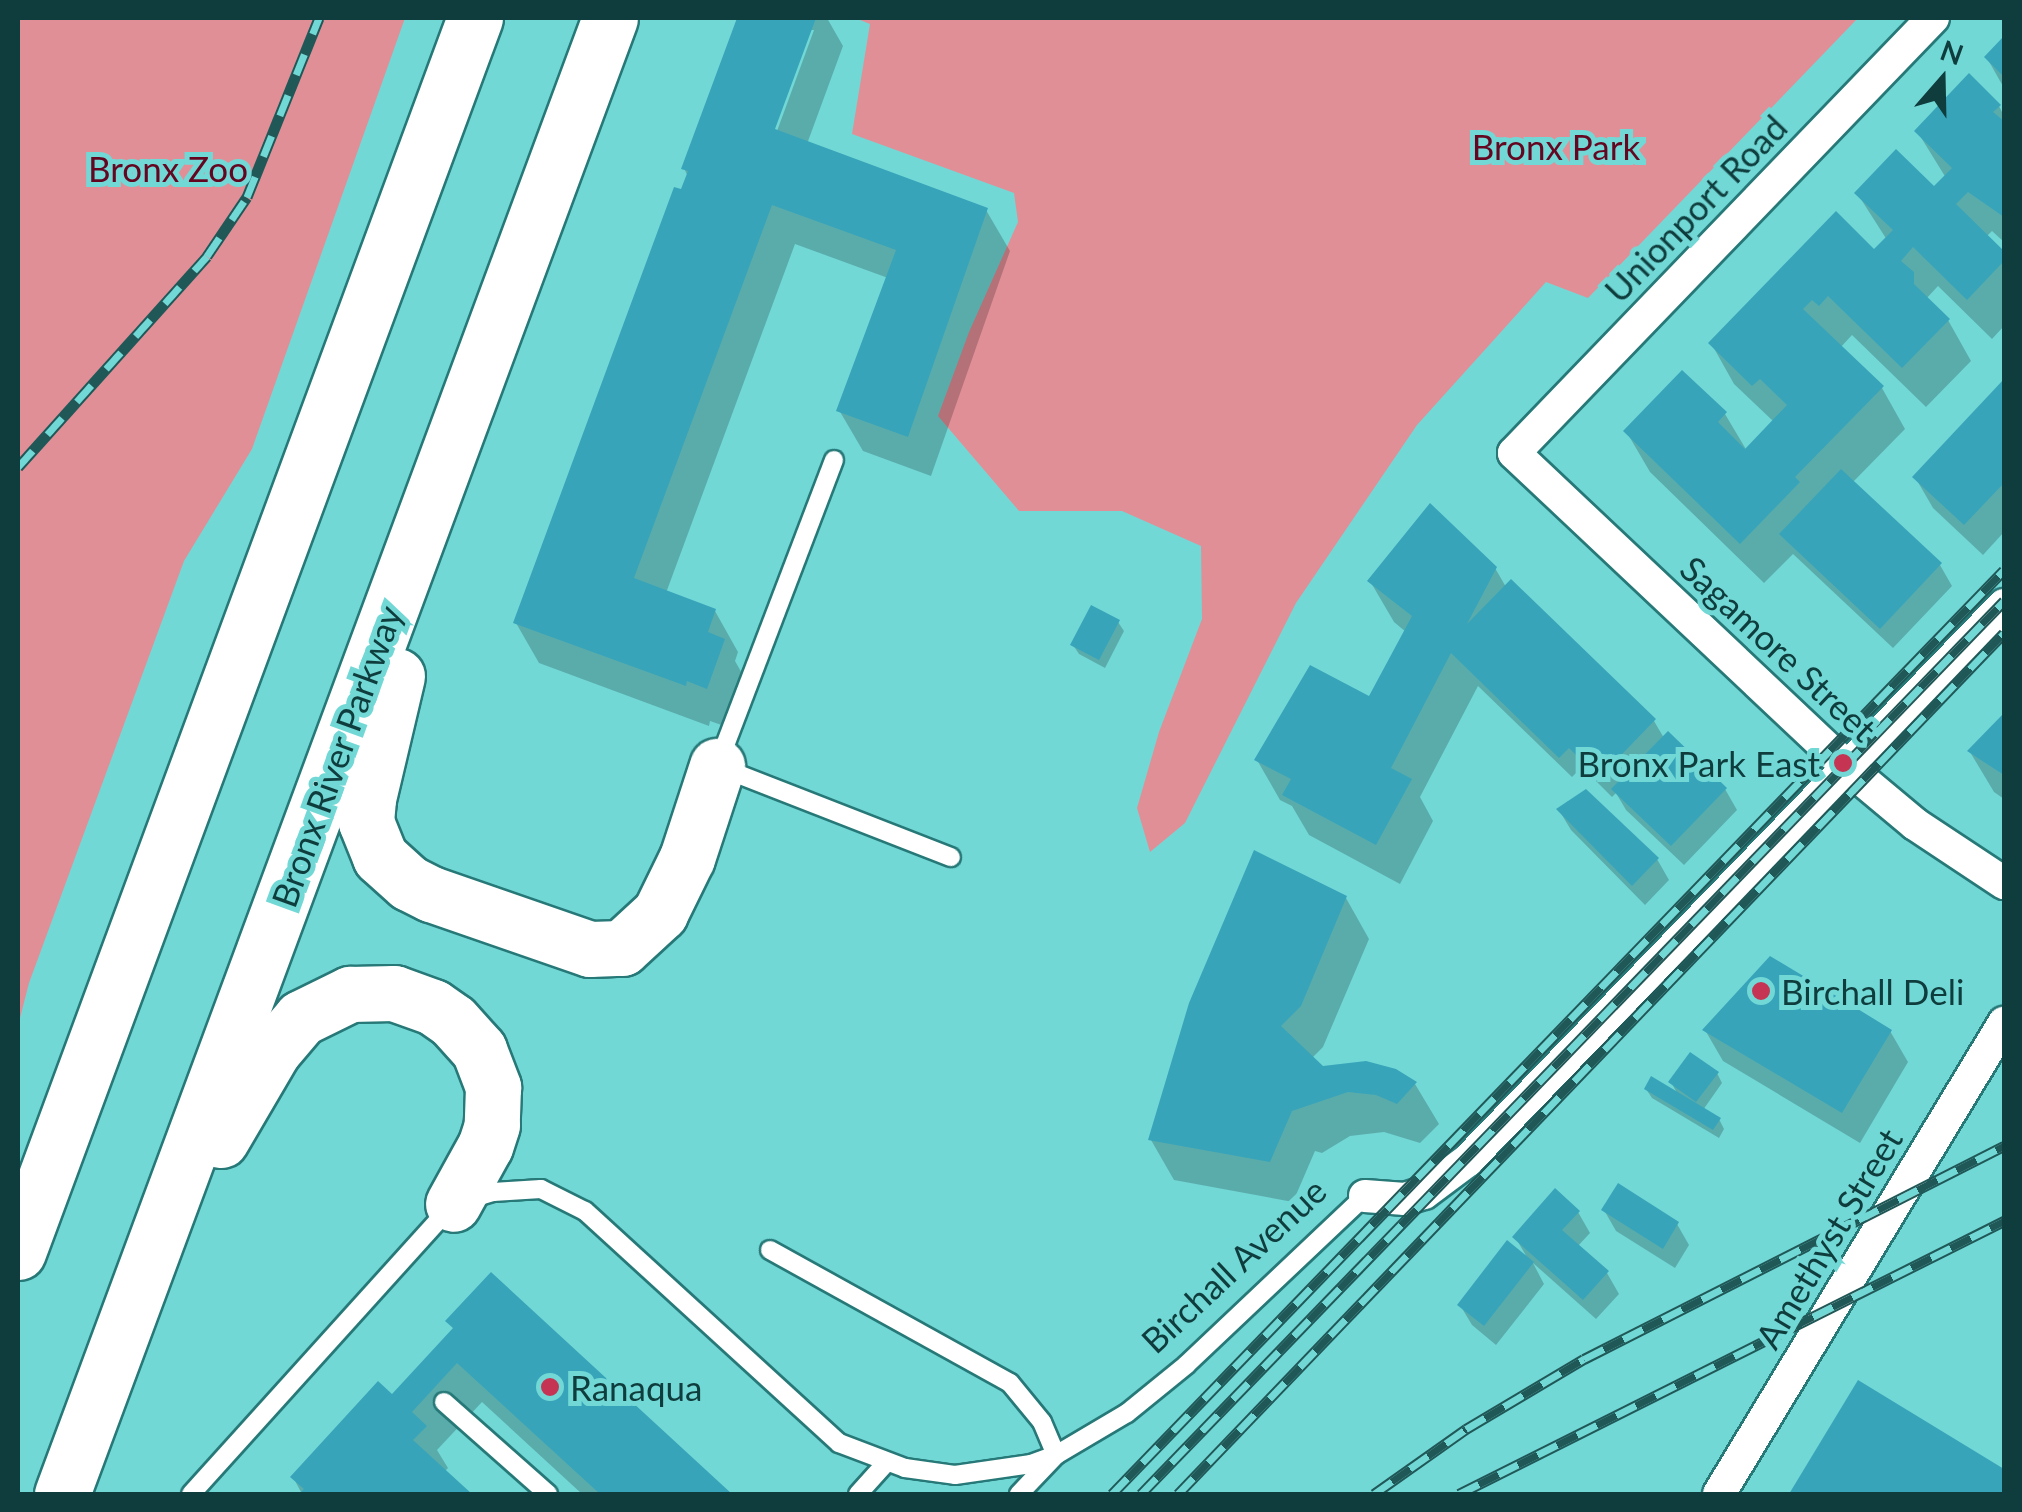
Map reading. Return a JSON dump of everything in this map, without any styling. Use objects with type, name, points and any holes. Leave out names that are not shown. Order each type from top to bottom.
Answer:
[{"type":"highway","points":[[18,1252],[474,18]]},
{"type":"highway","name":"Bronx River Parkway","points":[[62,1494],[610,18]]},
{"type":"highway","points":[[454,440],[368,799],[366,822],[380,857],[409,884],[430,894],[590,949],[614,950],[648,928],[670,896],[716,766]]},
{"type":"highway","points":[[144,1272],[273,1051],[301,1018],[350,994],[394,993],[433,1008],[468,1035],[488,1070],[494,1088],[492,1125],[452,1204]]},
{"type":"highway","points":[[97,1494],[119,1341]]},
{"type":"street","name":"Unionport Road","points":[[1514,454],[1933,18]]},
{"type":"street","name":"Sagamore Street","points":[[1514,454],[1848,768],[1915,824],[2004,883]]},
{"type":"street","name":"Birchall Avenue","points":[[1364,1196],[1405,1198],[1424,1193],[1468,1161],[2004,605]]},
{"type":"street","name":"Amethyst Street","points":[[1719,1494],[2004,1023]]},
{"type":"lane","points":[[834,460],[716,766],[951,857]]},
{"type":"lane","name":"Birchall Avenue","points":[[452,1204],[530,1188],[558,1194],[585,1211],[817,1427],[839,1443],[886,1463],[956,1475],[1031,1464],[1056,1455],[1158,1389],[1364,1196]]},
{"type":"lane","points":[[191,1494],[452,1204]]},
{"type":"lane","points":[[770,1250],[1010,1383],[1042,1422],[1056,1455],[1019,1494]]},
{"type":"lane","points":[[444,1402],[548,1494]]},
{"type":"lane","points":[[858,1494],[886,1463]]},
{"type":"green space","name":"Bronx Zoo","points":[[18,18],[405,18],[252,449],[184,561],[29,983],[18,1026]]},
{"type":"green space","name":"Bronx Park","points":[[855,18],[1858,18],[1588,298],[1546,282],[1417,425],[1296,603],[1185,823],[1150,852],[1137,808],[1159,732],[1202,619],[1201,546],[1122,511],[1019,511],[938,416],[969,332],[1018,222],[1014,193],[852,134],[870,24]]},
{"type":"building","points":[[737,18],[816,18],[775,129],[988,208],[908,437],[836,411],[896,250],[772,205],[634,578],[716,609],[708,632],[725,639],[707,689],[687,681],[686,686],[513,623],[674,187],[681,189],[688,171],[681,169]]},
{"type":"building","points":[[2004,36],[2004,77],[1984,57]]},
{"type":"building","points":[[1969,73],[2001,105],[1993,112],[2004,121],[2004,217],[1968,192],[1956,204],[2004,251],[2004,261],[1967,300],[1913,247],[1901,261],[1914,272],[1914,284],[1950,319],[1902,368],[1828,296],[1819,306],[1812,300],[1803,309],[1884,386],[1795,477],[1800,482],[1740,544],[1623,431],[1682,370],[1727,412],[1718,422],[1745,449],[1787,405],[1760,379],[1752,386],[1708,343],[1836,211],[1874,249],[1893,230],[1854,193],[1896,149],[1934,186],[1952,168],[1914,131]]},
{"type":"building","points":[[2004,379],[2004,483],[1964,525],[1912,477]]},
{"type":"building","points":[[1841,469],[1942,563],[1880,629],[1779,534]]},
{"type":"building","points":[[1430,503],[1497,567],[1467,624],[1511,579],[1656,719],[1599,778],[1569,748],[1559,758],[1451,653],[1391,768],[1412,779],[1376,845],[1282,795],[1291,779],[1254,760],[1310,665],[1369,696],[1412,616],[1367,581]]},
{"type":"building","points":[[1091,605],[1120,620],[1099,660],[1070,645]]},
{"type":"building","points":[[2004,713],[2004,775],[1967,751]]},
{"type":"building","points":[[1668,731],[1727,788],[1671,846],[1611,789]]},
{"type":"building","points":[[1586,789],[1659,858],[1632,886],[1556,809]]},
{"type":"building","points":[[1254,850],[1347,896],[1301,1006],[1281,1026],[1323,1066],[1366,1061],[1396,1069],[1417,1082],[1397,1104],[1376,1095],[1348,1092],[1292,1111],[1270,1162],[1148,1140],[1189,1003]]},
{"type":"building","points":[[1770,956],[1815,983],[1812,988],[1819,992],[1822,987],[1892,1030],[1842,1113],[1702,1030]]},
{"type":"building","points":[[1690,1052],[1719,1072],[1696,1102],[1668,1082]]},
{"type":"building","points":[[1651,1076],[1721,1118],[1713,1130],[1644,1089]]},
{"type":"building","points":[[1618,1183],[1679,1222],[1663,1249],[1601,1210]]},
{"type":"building","points":[[1555,1188],[1580,1211],[1562,1230],[1609,1271],[1583,1300],[1512,1237]]},
{"type":"building","points":[[1507,1240],[1534,1262],[1484,1326],[1457,1305]]},
{"type":"building","name":"Ranaqua","points":[[491,1272],[732,1494],[600,1494],[457,1363],[412,1412],[427,1426],[413,1440],[472,1494],[299,1494],[304,1489],[290,1477],[378,1381],[392,1394],[453,1328],[445,1321]]},
{"type":"building","points":[[1858,1380],[2004,1469],[2004,1494],[1789,1494]]},
{"type":"railway","points":[[18,467],[207,256],[247,197],[319,18]]},
{"type":"railway","points":[[1112,1494],[2004,570]]},
{"type":"railway","points":[[1141,1494],[2004,601]]},
{"type":"railway","points":[[1178,1494],[2004,633]]},
{"type":"railway","points":[[1374,1494],[1466,1429],[1584,1359],[2004,1146]]},
{"type":"railway","points":[[1459,1494],[2004,1221]]},
{"type":"place","name":"Bronx Park East","points":[[1843,763]]},
{"type":"place","name":"Birchall Deli","points":[[1761,991]]},
{"type":"place","name":"Ranaqua","points":[[550,1387]]}]
